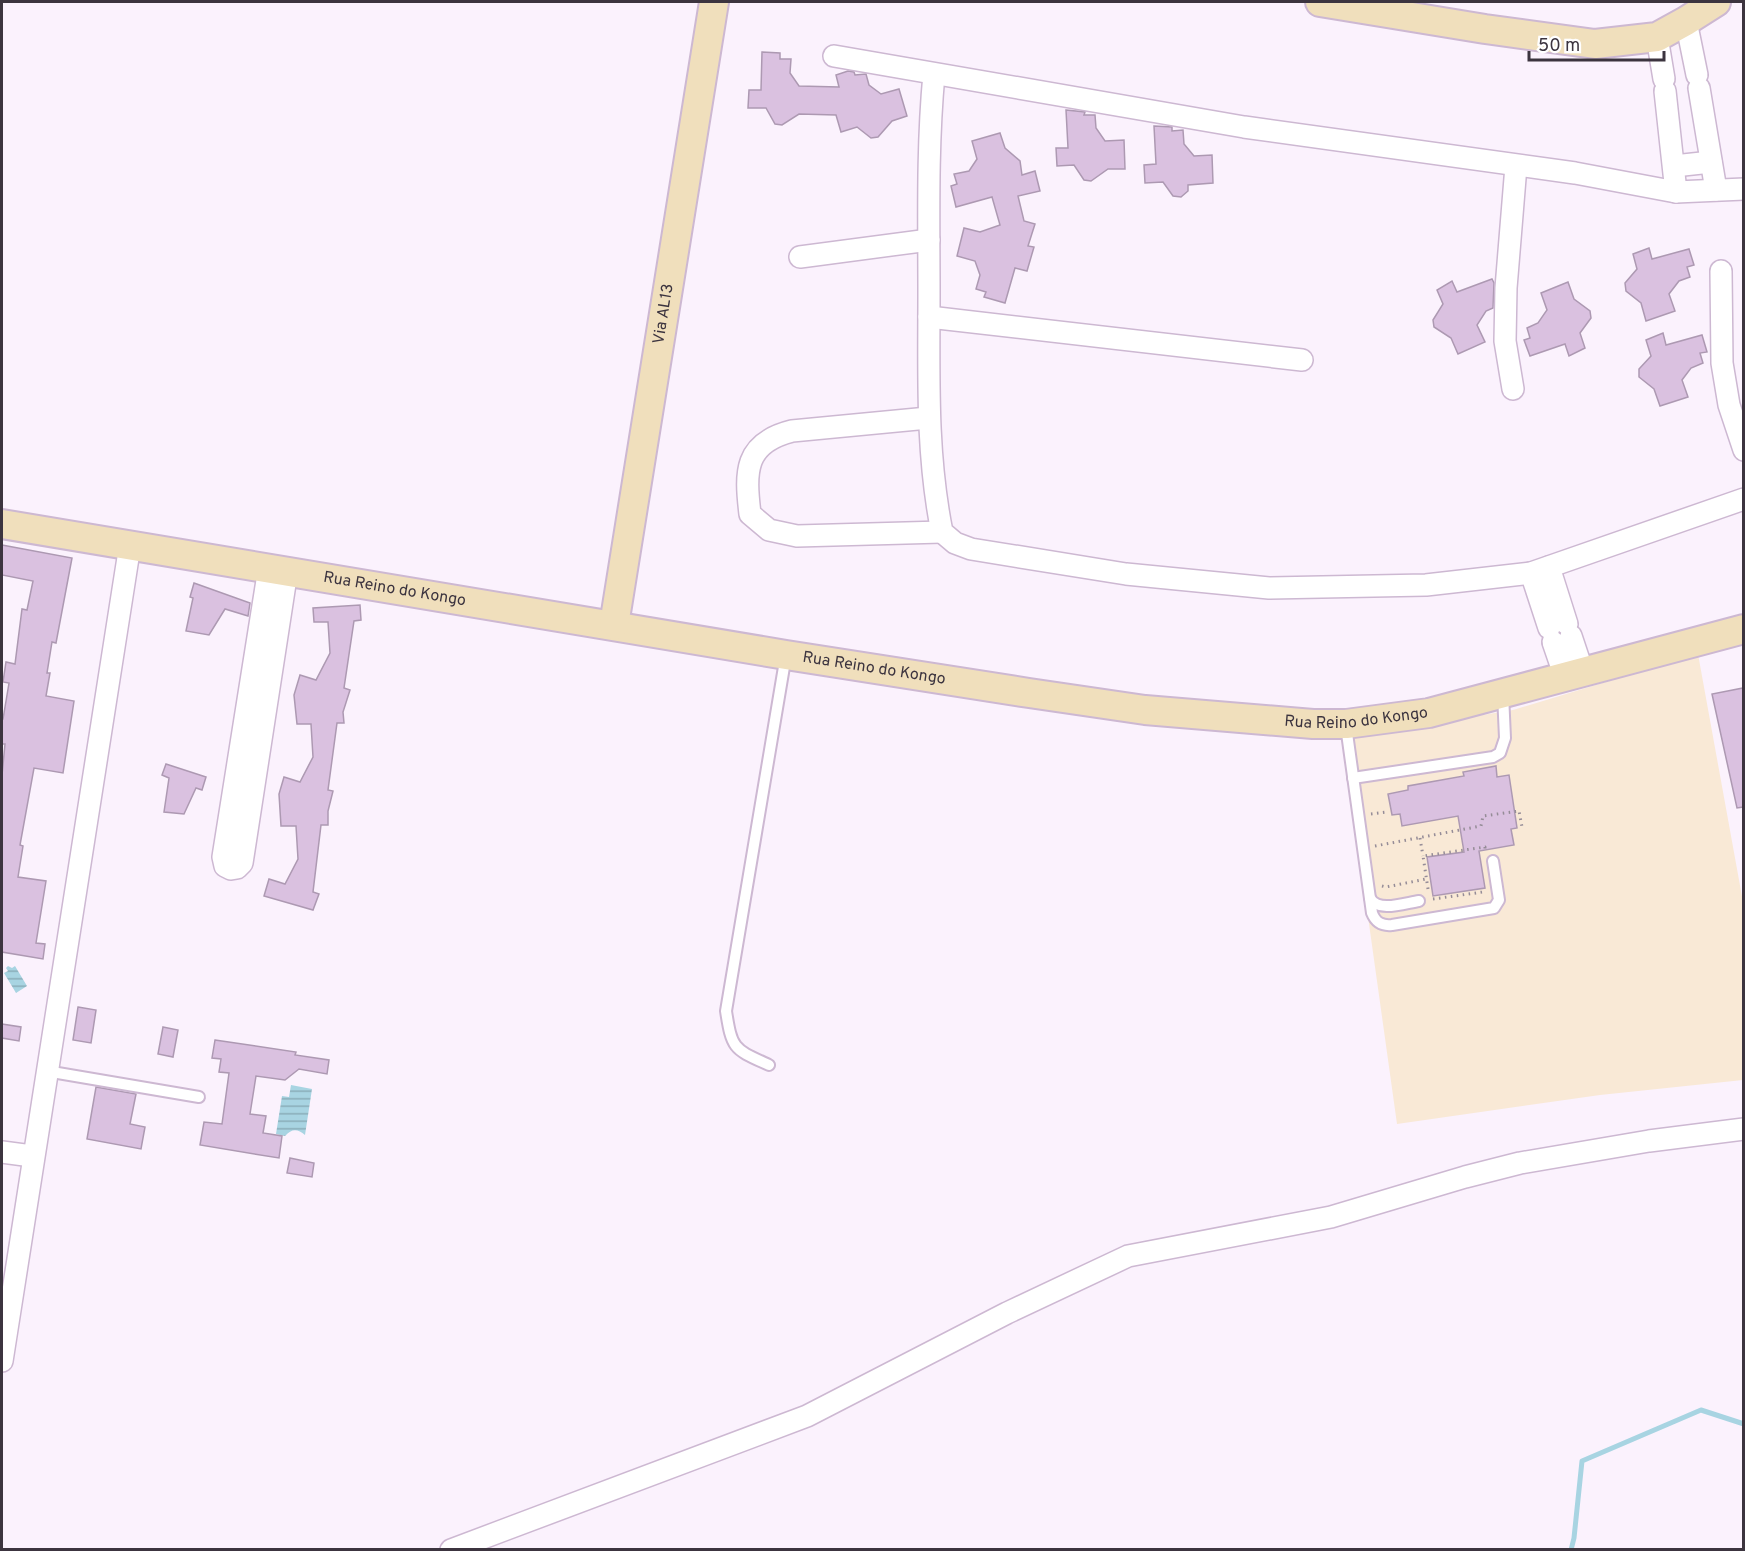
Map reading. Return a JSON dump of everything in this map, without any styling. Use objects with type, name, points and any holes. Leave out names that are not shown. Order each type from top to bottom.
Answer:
[{"type":"street","name":"Via AL13","points":[[614,625],[714,2]]},
{"type":"street","points":[[1324,2],[1496,31],[1595,44],[1657,36],[1716,2]]},
{"type":"street","points":[[1686,21],[1716,190]]},
{"type":"street","points":[[1657,36],[1676,192]]},
{"type":"street","points":[[834,56],[1244,127],[1575,173],[1676,192],[1743,189]]},
{"type":"street","points":[[934,74],[929,156],[928,418],[935,496],[942,532],[955,543],[971,549],[1126,574],[1269,588],[1426,585],[1540,570],[1743,499]]},
{"type":"street","points":[[1664,80],[1697,76]]},
{"type":"street","points":[[1674,166],[1711,162]]},
{"type":"street","points":[[1514,389],[1505,341],[1516,166]]},
{"type":"street","points":[[800,257],[929,240]]},
{"type":"street","points":[[1721,271],[1722,363],[1729,405],[1743,450]]},
{"type":"street","points":[[929,316],[1302,360]]},
{"type":"street","points":[[928,418],[792,431],[776,435],[760,445],[749,463],[747,488],[750,514],[769,530],[797,536],[942,532]]},
{"type":"street","name":"Rua Reino do Kongo","points":[[2,524],[786,655],[1145,710],[1313,724],[1346,724],[1429,713],[1743,629]]},
{"type":"street","points":[[2,1361],[32,1156],[85,840],[130,545]]},
{"type":"street","points":[[278,569],[242,863],[237,868],[231,869],[225,866],[223,857],[278,569]]},
{"type":"street","points":[[1540,570],[1574,675]]},
{"type":"street","points":[[451,1550],[807,1416],[1006,1313],[1128,1256],[1331,1217],[1520,1163],[1648,1141],[1743,1129]]},
{"type":"street","points":[[2,1152],[32,1156]]},
{"type":"lane","points":[[768,1065],[738,1050],[729,1032],[726,1011],[786,655]]},
{"type":"lane","points":[[1353,778],[1492,757],[1500,753],[1505,738],[1503,694]]},
{"type":"lane","points":[[1346,724],[1369,895],[1372,914],[1376,920],[1386,926],[1494,908],[1498,905],[1499,900],[1490,859]]},
{"type":"lane","points":[[1369,895],[1372,903],[1384,906],[1424,900]]},
{"type":"lane","points":[[1376,920],[1376,911],[1384,906]]},
{"type":"lane","points":[[46,1071],[199,1097]]},
{"type":"path","points":[[1368,805],[1369,815],[1387,812]]},
{"type":"path","points":[[1374,856],[1373,846],[1481,826],[1483,816],[1519,811],[1522,827]]},
{"type":"path","points":[[1420,838],[1426,879],[1424,900],[1492,890]]},
{"type":"path","points":[[1423,856],[1485,847],[1490,859]]},
{"type":"path","points":[[1379,882],[1386,887],[1426,879]]},
{"type":"shaded area","points":[[1698,654],[1743,902],[1743,1080],[1600,1095],[1397,1124],[1343,738],[1513,710]]},
{"type":"water","points":[[8,966],[12,968],[15,966],[27,986],[16,993],[4,973],[8,971],[6,968]]},
{"type":"water","points":[[291,1085],[312,1089],[305,1135],[295,1130],[285,1136],[276,1134],[282,1096],[289,1097]]},
{"type":"building","points":[[762,52],[780,53],[780,59],[791,59],[790,73],[799,86],[839,87],[836,75],[848,71],[854,72],[855,75],[866,74],[869,85],[881,94],[899,89],[907,116],[892,121],[878,137],[871,138],[857,127],[841,132],[836,115],[799,114],[782,125],[775,124],[766,108],[748,108],[749,90],[761,90]]},
{"type":"building","points":[[1066,110],[1085,112],[1084,115],[1095,115],[1096,128],[1105,141],[1124,140],[1125,169],[1108,169],[1091,181],[1084,180],[1074,165],[1057,166],[1056,148],[1068,148]]},
{"type":"building","points":[[1154,126],[1172,127],[1172,131],[1183,130],[1184,144],[1194,156],[1212,155],[1213,183],[1188,185],[1188,191],[1181,197],[1173,196],[1163,182],[1145,183],[1144,165],[1156,164]]},
{"type":"building","points":[[1000,133],[1005,148],[1020,161],[1022,175],[1035,171],[1040,191],[1018,196],[1024,221],[1035,224],[1028,246],[1034,247],[1027,271],[1015,268],[1005,303],[984,297],[986,292],[976,289],[980,275],[975,261],[957,256],[964,228],[980,232],[1000,225],[992,197],[956,207],[951,186],[957,184],[954,174],[969,171],[977,159],[972,141]]},
{"type":"building","points":[[1649,248],[1652,259],[1689,249],[1694,265],[1687,267],[1690,277],[1679,281],[1669,294],[1675,311],[1646,321],[1641,303],[1626,291],[1625,283],[1637,269],[1633,254]]},
{"type":"building","points":[[1492,279],[1494,283],[1493,308],[1486,311],[1477,325],[1485,342],[1458,354],[1451,338],[1434,327],[1433,320],[1443,304],[1437,290],[1452,281],[1457,292]]},
{"type":"building","points":[[1568,282],[1574,299],[1590,311],[1591,318],[1580,333],[1585,348],[1569,356],[1565,344],[1530,356],[1524,340],[1530,338],[1527,328],[1538,323],[1547,310],[1541,293]]},
{"type":"building","points":[[1663,333],[1666,345],[1702,335],[1707,352],[1700,353],[1703,363],[1691,368],[1682,380],[1688,397],[1660,406],[1654,389],[1639,377],[1639,369],[1651,356],[1646,340]]},
{"type":"building","points":[[2,545],[72,558],[56,643],[52,642],[46,696],[74,701],[63,773],[34,768],[20,845],[23,846],[18,877],[46,881],[36,943],[45,944],[43,959],[2,952],[2,775],[5,744],[2,744],[2,719],[9,683],[3,682],[6,662],[15,664],[22,609],[27,610],[33,581],[2,575]]},
{"type":"building","points":[[194,583],[250,603],[248,616],[225,609],[209,635],[186,631]]},
{"type":"building","points":[[360,605],[361,620],[354,621],[344,688],[350,690],[343,712],[344,723],[337,723],[328,790],[333,791],[328,811],[328,825],[321,825],[313,892],[319,894],[313,910],[264,896],[269,879],[285,884],[298,859],[296,826],[281,826],[279,794],[284,777],[300,782],[313,757],[311,724],[297,724],[294,695],[300,675],[316,680],[330,653],[328,622],[314,622],[313,608]]},
{"type":"building","points":[[1743,688],[1743,807],[1737,808],[1712,694]]},
{"type":"building","points":[[166,764],[206,777],[202,790],[196,788],[184,814],[164,812],[169,778],[162,775]]},
{"type":"building","points":[[1496,766],[1497,777],[1509,775],[1517,828],[1511,829],[1514,845],[1479,851],[1485,888],[1433,896],[1427,857],[1464,852],[1458,816],[1402,826],[1400,814],[1392,815],[1388,794],[1408,790],[1408,786],[1464,776],[1463,772]]},
{"type":"building","points":[[78,1007],[96,1010],[91,1043],[73,1040]]},
{"type":"building","points":[[2,1024],[21,1027],[19,1041],[2,1038]]},
{"type":"building","points":[[163,1027],[178,1030],[173,1057],[158,1054]]},
{"type":"building","points":[[215,1040],[296,1052],[295,1055],[329,1060],[327,1074],[299,1069],[285,1080],[256,1076],[250,1114],[266,1116],[263,1133],[282,1136],[279,1158],[200,1145],[204,1122],[222,1124],[229,1073],[219,1072],[221,1059],[212,1058]]},
{"type":"building","points":[[96,1087],[136,1094],[130,1124],[145,1127],[141,1149],[87,1139]]},
{"type":"building","points":[[290,1158],[314,1163],[312,1177],[287,1173]]},
{"type":"waterway","points":[[1571,1550],[1582,1461],[1701,1410],[1744,1424]]}]
